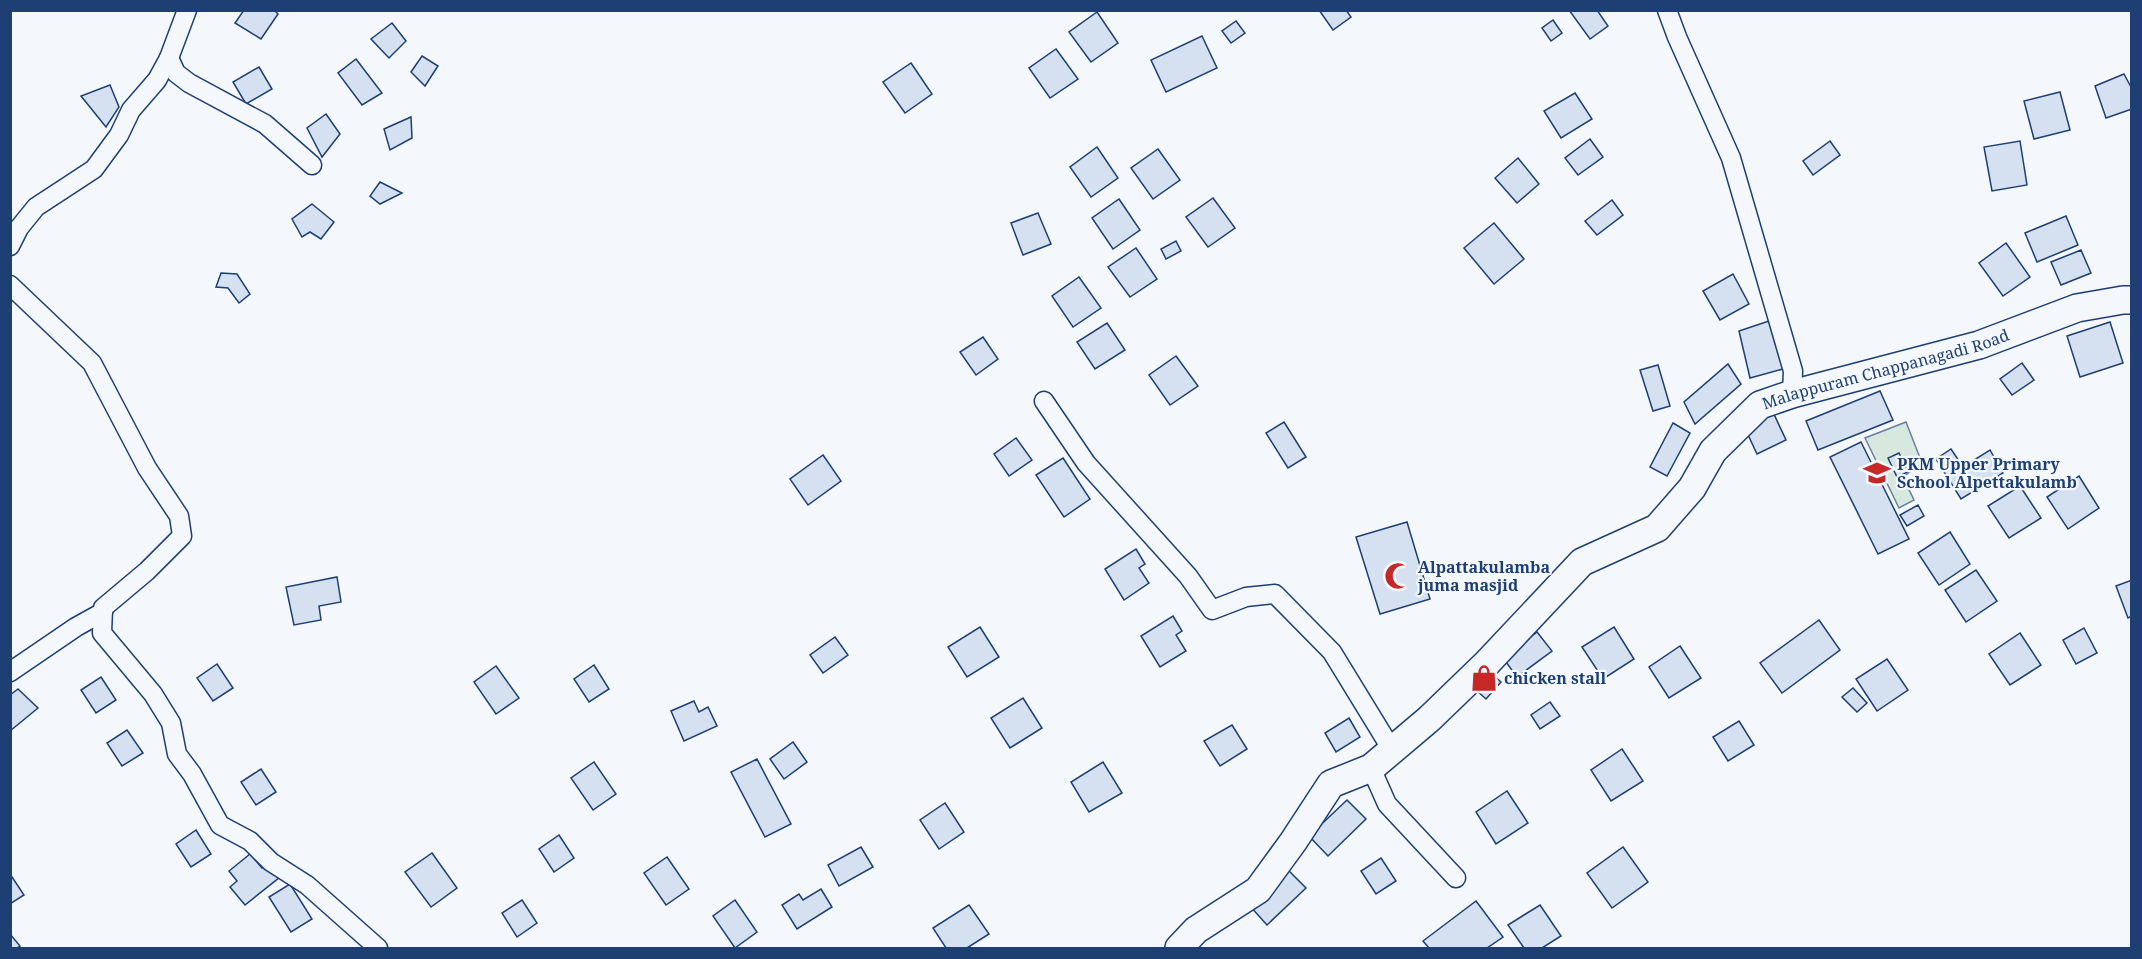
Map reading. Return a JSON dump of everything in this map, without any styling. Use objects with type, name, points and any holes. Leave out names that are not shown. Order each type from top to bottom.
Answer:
[{"type":"street","points":[[10,246],[19,228],[36,207],[94,169],[119,135],[131,110],[157,80],[169,57],[187,10]]},
{"type":"street","points":[[1667,10],[1731,158],[1793,371],[1792,394]]},
{"type":"street","points":[[169,57],[176,73],[189,83],[265,124],[312,165]]},
{"type":"street","points":[[10,285],[92,363],[147,468],[180,516],[182,536],[147,571],[103,608],[102,633],[153,694],[171,723],[177,754],[192,774],[220,825],[250,840],[270,862],[307,885],[378,948]]},
{"type":"street","name":"Malappuram Chappanagadi Road","points":[[1179,948],[1196,930],[1258,890],[1331,784],[1371,768],[1429,719],[1487,663],[1582,562],[1657,528],[1692,488],[1713,451],[1760,405],[1792,394],[1979,345],[2077,308],[2132,300]]},
{"type":"street","points":[[1044,401],[1086,463],[1188,576],[1212,610],[1246,597],[1275,594],[1332,652],[1392,750]]},
{"type":"street","points":[[10,672],[76,627],[103,612]]},
{"type":"street","points":[[1371,768],[1388,804],[1456,878]]},
{"type":"shaded area","points":[[1906,422],[1922,463],[1903,477],[1914,500],[1899,508],[1865,438]]},
{"type":"building","points":[[244,10],[274,10],[278,14],[261,39],[235,23]]},
{"type":"building","points":[[1319,10],[1346,10],[1351,17],[1333,30]]},
{"type":"building","points":[[1569,10],[1597,10],[1608,26],[1590,39]]},
{"type":"building","points":[[1097,12],[1118,43],[1091,62],[1069,32]]},
{"type":"building","points":[[1553,20],[1562,33],[1551,41],[1542,28]]},
{"type":"building","points":[[1236,21],[1245,33],[1231,43],[1222,31]]},
{"type":"building","points":[[392,23],[406,41],[389,58],[371,39]]},
{"type":"building","points":[[1202,36],[1217,68],[1166,92],[1151,60]]},
{"type":"building","points":[[1056,49],[1078,79],[1050,98],[1029,68]]},
{"type":"building","points":[[422,56],[438,66],[425,86],[411,72]]},
{"type":"building","points":[[356,59],[382,93],[362,105],[338,73]]},
{"type":"building","points":[[911,63],[932,94],[905,113],[883,82]]},
{"type":"building","points":[[259,67],[272,89],[246,104],[233,82]]},
{"type":"building","points":[[2124,74],[2132,89],[2132,109],[2106,118],[2095,86]]},
{"type":"building","points":[[110,85],[119,107],[106,127],[81,96]]},
{"type":"building","points":[[2060,92],[2070,130],[2034,139],[2024,101]]},
{"type":"building","points":[[1575,93],[1592,119],[1561,138],[1544,111]]},
{"type":"building","points":[[326,114],[340,134],[322,157],[307,128]]},
{"type":"building","points":[[411,117],[412,138],[390,150],[384,129]]},
{"type":"building","points":[[1590,139],[1603,157],[1578,175],[1565,158]]},
{"type":"building","points":[[1830,141],[1840,155],[1813,175],[1803,161]]},
{"type":"building","points":[[2020,141],[2027,185],[1992,191],[1984,147]]},
{"type":"building","points":[[1097,147],[1118,178],[1091,197],[1070,167]]},
{"type":"building","points":[[1158,149],[1180,180],[1153,199],[1131,168]]},
{"type":"building","points":[[1518,158],[1539,184],[1517,203],[1495,178]]},
{"type":"building","points":[[380,182],[402,193],[380,204],[370,196]]},
{"type":"building","points":[[1213,198],[1235,228],[1208,247],[1186,217]]},
{"type":"building","points":[[1119,199],[1140,230],[1113,249],[1092,218]]},
{"type":"building","points":[[1612,200],[1623,215],[1597,235],[1585,221]]},
{"type":"building","points":[[312,204],[334,222],[321,239],[310,232],[302,237],[292,219]]},
{"type":"building","points":[[1038,213],[1051,244],[1023,255],[1011,223]]},
{"type":"building","points":[[2066,216],[2078,245],[2037,262],[2025,233]]},
{"type":"building","points":[[1494,223],[1524,259],[1494,284],[1464,248]]},
{"type":"building","points":[[1176,241],[1181,251],[1166,259],[1161,249]]},
{"type":"building","points":[[2006,243],[2030,277],[2003,296],[1979,263]]},
{"type":"building","points":[[1136,248],[1157,279],[1130,297],[1108,267]]},
{"type":"building","points":[[2081,250],[2091,273],[2061,285],[2051,262]]},
{"type":"building","points":[[221,273],[237,274],[250,294],[239,303],[228,288],[216,287]]},
{"type":"building","points":[[1733,274],[1749,304],[1720,320],[1703,291]]},
{"type":"building","points":[[1079,277],[1101,308],[1073,327],[1052,296]]},
{"type":"building","points":[[1769,321],[1783,369],[1750,378],[1739,331]]},
{"type":"building","points":[[2110,322],[2123,363],[2080,377],[2067,336]]},
{"type":"building","points":[[1107,323],[1125,350],[1095,369],[1077,342]]},
{"type":"building","points":[[983,337],[998,359],[976,375],[960,352]]},
{"type":"building","points":[[1176,356],[1198,386],[1170,405],[1149,375]]},
{"type":"building","points":[[2022,363],[2034,380],[2012,395],[2000,379]]},
{"type":"building","points":[[1728,364],[1741,384],[1695,424],[1684,402]]},
{"type":"building","points":[[1658,365],[1670,406],[1653,411],[1640,370]]},
{"type":"building","points":[[1880,391],[1893,420],[1818,450],[1806,421]]},
{"type":"building","points":[[1772,410],[1786,440],[1757,454],[1743,424]]},
{"type":"building","points":[[1284,422],[1306,457],[1288,468],[1266,433]]},
{"type":"building","points":[[1673,423],[1690,433],[1667,476],[1650,467]]},
{"type":"building","points":[[1016,438],[1032,460],[1009,476],[994,454]]},
{"type":"building","points":[[1861,442],[1909,539],[1878,554],[1830,457]]},
{"type":"building","points":[[1951,449],[1963,467],[1990,450],[2003,473],[1961,499],[1936,459]]},
{"type":"building","points":[[1899,453],[1908,472],[1897,477],[1888,458]]},
{"type":"building","points":[[823,455],[841,481],[808,505],[790,479]]},
{"type":"building","points":[[1063,458],[1090,499],[1064,517],[1036,475]]},
{"type":"building","points":[[2079,476],[2099,508],[2068,529],[2047,497]]},
{"type":"building","points":[[2020,486],[2041,518],[2009,538],[1988,506]]},
{"type":"building","points":[[1918,505],[1924,516],[1907,526],[1900,515]]},
{"type":"building","points":[[1407,522],[1430,599],[1380,614],[1356,537]]},
{"type":"building","points":[[1950,532],[1970,564],[1939,585],[1918,553]]},
{"type":"building","points":[[1136,549],[1145,564],[1139,568],[1149,583],[1124,600],[1105,569]]},
{"type":"building","points":[[1976,570],[1997,601],[1966,622],[1945,590]]},
{"type":"building","points":[[337,577],[341,602],[319,606],[321,620],[294,625],[286,587]]},
{"type":"building","points":[[2132,580],[2132,616],[2128,618],[2116,586]]},
{"type":"building","points":[[1173,616],[1182,631],[1176,635],[1186,651],[1160,667],[1141,636]]},
{"type":"building","points":[[1819,620],[1840,650],[1782,693],[1760,663]]},
{"type":"building","points":[[980,627],[999,657],[967,677],[948,647]]},
{"type":"building","points":[[1614,627],[1634,659],[1603,679],[1582,647]]},
{"type":"building","points":[[2084,628],[2097,653],[2076,664],[2063,640]]},
{"type":"building","points":[[1537,632],[1552,651],[1517,677],[1503,658]]},
{"type":"building","points":[[2020,633],[2041,665],[2010,685],[1989,654]]},
{"type":"building","points":[[835,637],[848,655],[823,673],[810,655]]},
{"type":"building","points":[[1680,646],[1701,678],[1669,698],[1649,667]]},
{"type":"building","points":[[1887,659],[1908,690],[1877,711],[1856,679]]},
{"type":"building","points":[[217,664],[233,688],[213,701],[197,678]]},
{"type":"building","points":[[594,665],[609,689],[589,702],[574,679]]},
{"type":"building","points":[[496,666],[519,698],[496,714],[474,682]]},
{"type":"building","points":[[1491,673],[1501,682],[1486,699],[1476,690]]},
{"type":"building","points":[[101,677],[116,700],[96,713],[81,690]]},
{"type":"building","points":[[1853,688],[1867,703],[1857,712],[1842,697]]},
{"type":"building","points":[[18,689],[38,708],[10,731],[10,695]]},
{"type":"building","points":[[1023,698],[1042,728],[1010,748],[991,718]]},
{"type":"building","points":[[694,701],[699,712],[708,707],[717,726],[684,741],[671,711]]},
{"type":"building","points":[[1550,702],[1560,716],[1540,729],[1531,715]]},
{"type":"building","points":[[1349,718],[1360,737],[1336,752],[1325,733]]},
{"type":"building","points":[[1739,721],[1754,745],[1728,761],[1713,737]]},
{"type":"building","points":[[1232,725],[1247,749],[1220,766],[1204,741]]},
{"type":"building","points":[[127,730],[143,753],[122,766],[107,743]]},
{"type":"building","points":[[793,742],[807,762],[784,779],[770,759]]},
{"type":"building","points":[[1622,749],[1643,781],[1611,801],[1591,770]]},
{"type":"building","points":[[757,759],[791,824],[765,837],[731,772]]},
{"type":"building","points":[[594,762],[616,794],[593,810],[571,778]]},
{"type":"building","points":[[1103,762],[1122,793],[1089,812],[1071,782]]},
{"type":"building","points":[[261,769],[276,792],[256,805],[241,782]]},
{"type":"building","points":[[1507,791],[1528,823],[1496,844],[1476,812]]},
{"type":"building","points":[[1347,800],[1366,819],[1328,856],[1309,836]]},
{"type":"building","points":[[945,803],[964,832],[939,849],[920,820]]},
{"type":"building","points":[[196,830],[211,854],[191,867],[176,844]]},
{"type":"building","points":[[559,835],[574,858],[554,872],[539,849]]},
{"type":"building","points":[[861,847],[873,867],[839,886],[828,865]]},
{"type":"building","points":[[1623,847],[1648,882],[1612,908],[1587,873]]},
{"type":"building","points":[[432,853],[457,888],[431,907],[405,872]]},
{"type":"building","points":[[250,854],[262,868],[269,862],[280,877],[245,905],[230,887],[237,881],[229,871]]},
{"type":"building","points":[[667,857],[689,889],[666,905],[644,873]]},
{"type":"building","points":[[1381,858],[1396,881],[1376,894],[1361,871]]},
{"type":"building","points":[[1287,869],[1306,888],[1267,925],[1249,905]]},
{"type":"building","points":[[10,874],[24,895],[10,904]]},
{"type":"building","points":[[290,884],[312,919],[291,932],[269,897]]},
{"type":"building","points":[[821,889],[832,907],[797,929],[782,905],[799,894],[803,900]]},
{"type":"building","points":[[522,900],[537,923],[517,937],[502,913]]},
{"type":"building","points":[[735,900],[757,932],[735,948],[713,916]]},
{"type":"building","points":[[1476,901],[1503,937],[1487,948],[1429,948],[1423,941]]},
{"type":"building","points":[[969,905],[989,934],[967,948],[946,948],[933,928]]},
{"type":"building","points":[[1540,905],[1561,936],[1542,948],[1524,948],[1508,925]]},
{"type":"building","points":[[10,934],[20,946],[17,948],[10,948]]},
{"type":"place","name":"PKM Upper Primary School Alpettakulamb","points":[[1877,473]]},
{"type":"place","name":"Alpattakulamba juma masjid","points":[[1398,576]]},
{"type":"place","name":"chicken stall","points":[[1484,678]]}]
